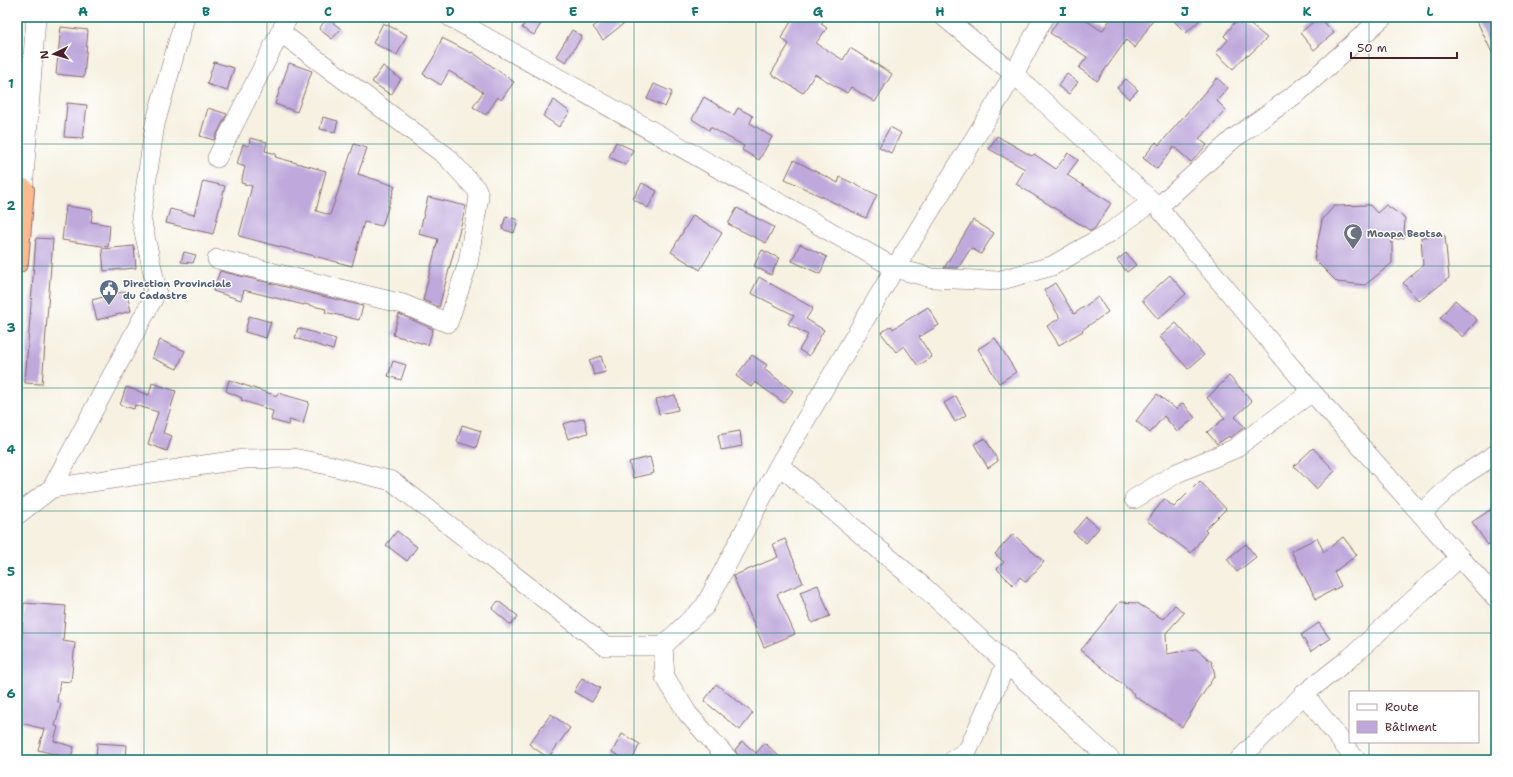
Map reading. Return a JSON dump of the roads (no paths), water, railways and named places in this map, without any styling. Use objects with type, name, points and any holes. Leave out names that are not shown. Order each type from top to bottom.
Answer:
[{"type":"highway","points":[[17,262],[20,189]]},
{"type":"street","points":[[20,189],[21,150],[36,17]]},
{"type":"street","points":[[17,515],[52,488],[157,291],[141,218],[155,124],[185,17]]},
{"type":"street","points":[[450,17],[895,268],[932,278],[998,281],[1052,266],[1109,234],[1155,205],[1233,139],[1300,91],[1383,17]]},
{"type":"street","points":[[944,17],[1014,74],[1155,205],[1312,392],[1422,513],[1496,598]]},
{"type":"street","points":[[52,488],[251,459],[293,458],[392,481],[605,646],[662,646],[705,606],[779,465],[895,268],[1014,74],[1044,17]]},
{"type":"street","points":[[217,158],[284,24],[446,156],[472,184],[479,197],[468,263],[448,322],[403,304],[218,259]]},
{"type":"street","points":[[1134,499],[1177,473],[1234,449],[1312,392]]},
{"type":"street","points":[[1422,513],[1459,478],[1496,454]]},
{"type":"street","points":[[779,465],[926,589],[1007,662],[1111,760]]},
{"type":"street","points":[[1240,760],[1304,694],[1350,658],[1460,557]]},
{"type":"street","points":[[662,646],[664,677],[688,714],[728,760]]},
{"type":"street","points":[[953,760],[968,750],[1007,662]]},
{"type":"street","points":[[1304,694],[1356,760]]},
{"type":"place","name":"Moapa Beotsa","points":[[1353,250]]},
{"type":"place","name":"Direction Provinciale du Cadastre","points":[[109,306]]}]
